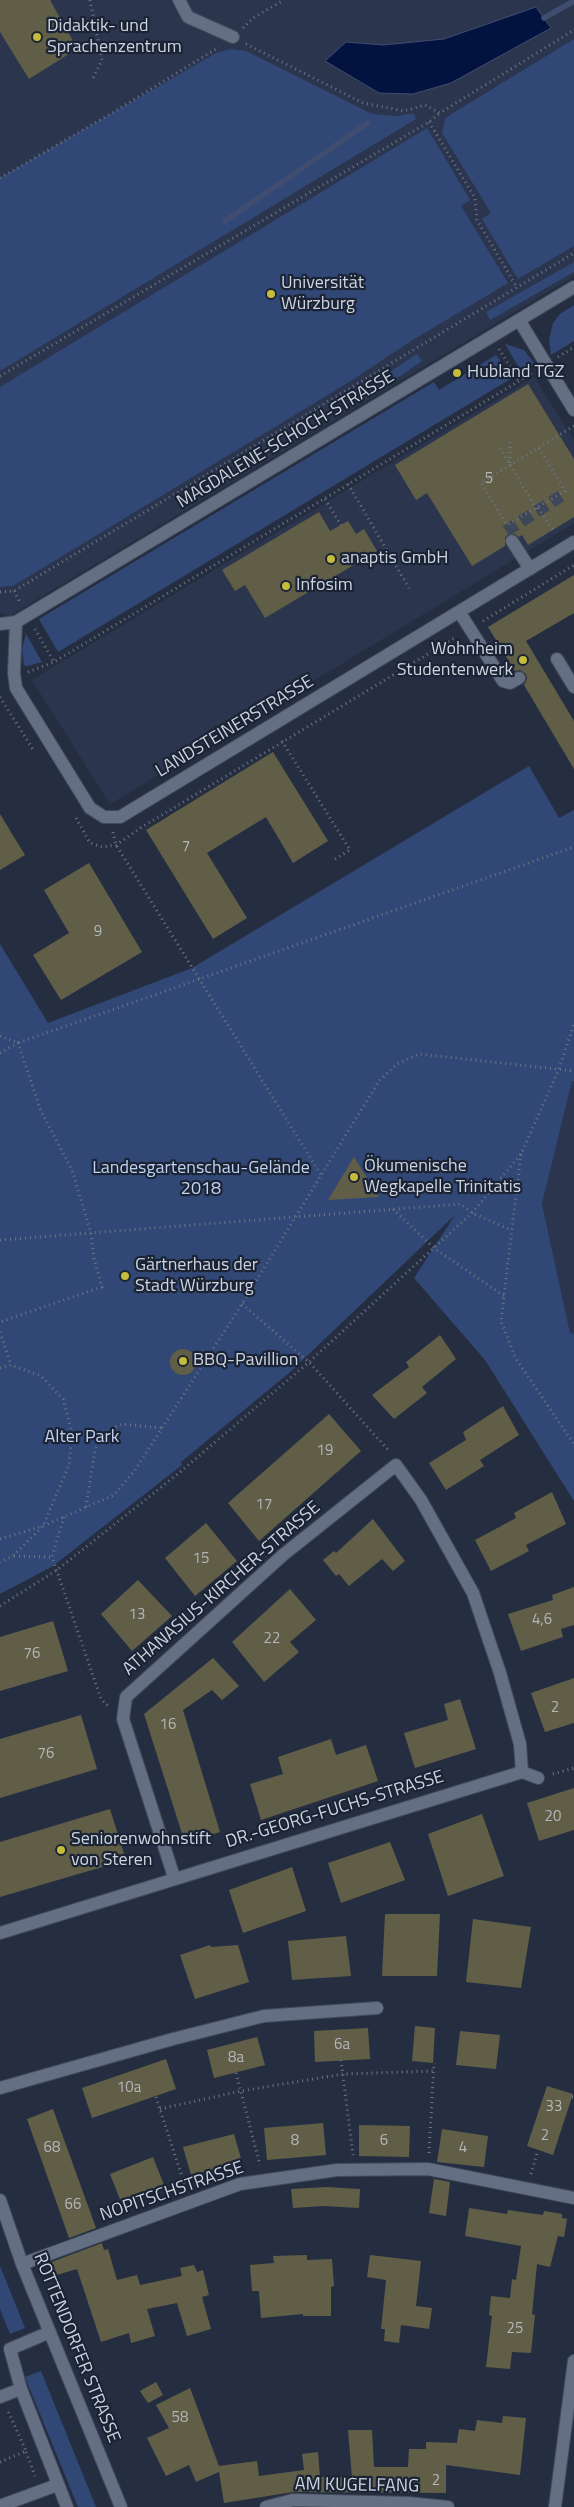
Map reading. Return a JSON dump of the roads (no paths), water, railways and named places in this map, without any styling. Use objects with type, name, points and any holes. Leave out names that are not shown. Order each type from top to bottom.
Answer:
[{"type":"street","points":[[179,0],[188,17],[233,37]]},
{"type":"street","name":"MAGDALENE-SCHOCH-STRASSE","points":[[16,622],[574,287]]},
{"type":"street","points":[[519,320],[574,410]]},
{"type":"street","points":[[512,541],[530,569]]},
{"type":"street","name":"LANDSTEINERSTRASSE","points":[[16,622],[14,673],[16,688],[90,808],[98,815],[111,819],[120,817],[460,613],[574,542]]},
{"type":"street","points":[[460,613],[503,681],[510,683],[519,678]]},
{"type":"street","points":[[0,624],[16,622]]},
{"type":"street","points":[[557,659],[574,687]]},
{"type":"street","name":"ATHANASIUS-KIRCHER-STRASSE","points":[[174,1878],[123,1719],[126,1697],[283,1555],[396,1465],[421,1500],[473,1593],[500,1673],[520,1744],[522,1772]]},
{"type":"street","points":[[522,1772],[538,1778]]},
{"type":"street","name":"DR.-GEORG-FUCHS-STRASSE","points":[[0,1933],[522,1772]]},
{"type":"street","points":[[0,2088],[173,2039],[264,2016],[377,2008]]},
{"type":"street","name":"NOPITSCHSTRASSE","points":[[22,2264],[240,2184],[337,2170],[428,2169],[528,2187],[574,2198]]},
{"type":"street","name":"ROTTENDORFER STRASSE","points":[[0,2200],[22,2264],[121,2507]]},
{"type":"street","points":[[50,2332],[5,2351],[67,2507]]},
{"type":"street","points":[[555,2507],[574,2362]]},
{"type":"street","points":[[1,2397],[21,2389]]},
{"type":"street","points":[[0,2506],[57,2485]]},
{"type":"street","name":"AM KUGELFANG","points":[[266,2507],[293,2500],[408,2503],[448,2507]]},
{"type":"waterway","points":[[544,18],[574,1]]},
{"type":"waterway","points":[[225,221],[368,123]]},
{"type":"tunnel","points":[[506,531],[561,496]]},
{"type":"place","name":"Didaktik- und Sprachenzentrum","points":[[37,37]]},
{"type":"place","name":"Universität Würzburg","points":[[271,294]]},
{"type":"place","name":"Hubland TGZ","points":[[457,373]]},
{"type":"place","name":"anaptis GmbH","points":[[331,559]]},
{"type":"place","name":"Infosim","points":[[286,586]]},
{"type":"place","name":"Wohnheim Studentenwerk","points":[[523,660]]},
{"type":"place","name":"Ökumenische Wegkapelle Trinitatis","points":[[354,1177]]},
{"type":"place","name":"Gärtnerhaus der Stadt Würzburg","points":[[125,1276]]},
{"type":"place","name":"BBQ-Pavillion","points":[[183,1361]]},
{"type":"place","name":"Seniorenwohnstift von Steren","points":[[61,1850]]},
{"type":"park label","name":"Landesgartenschau-Gelände 2018","points":[[201,1179]]},
{"type":"park label","name":"Alter Park","points":[[82,1438]]}]
